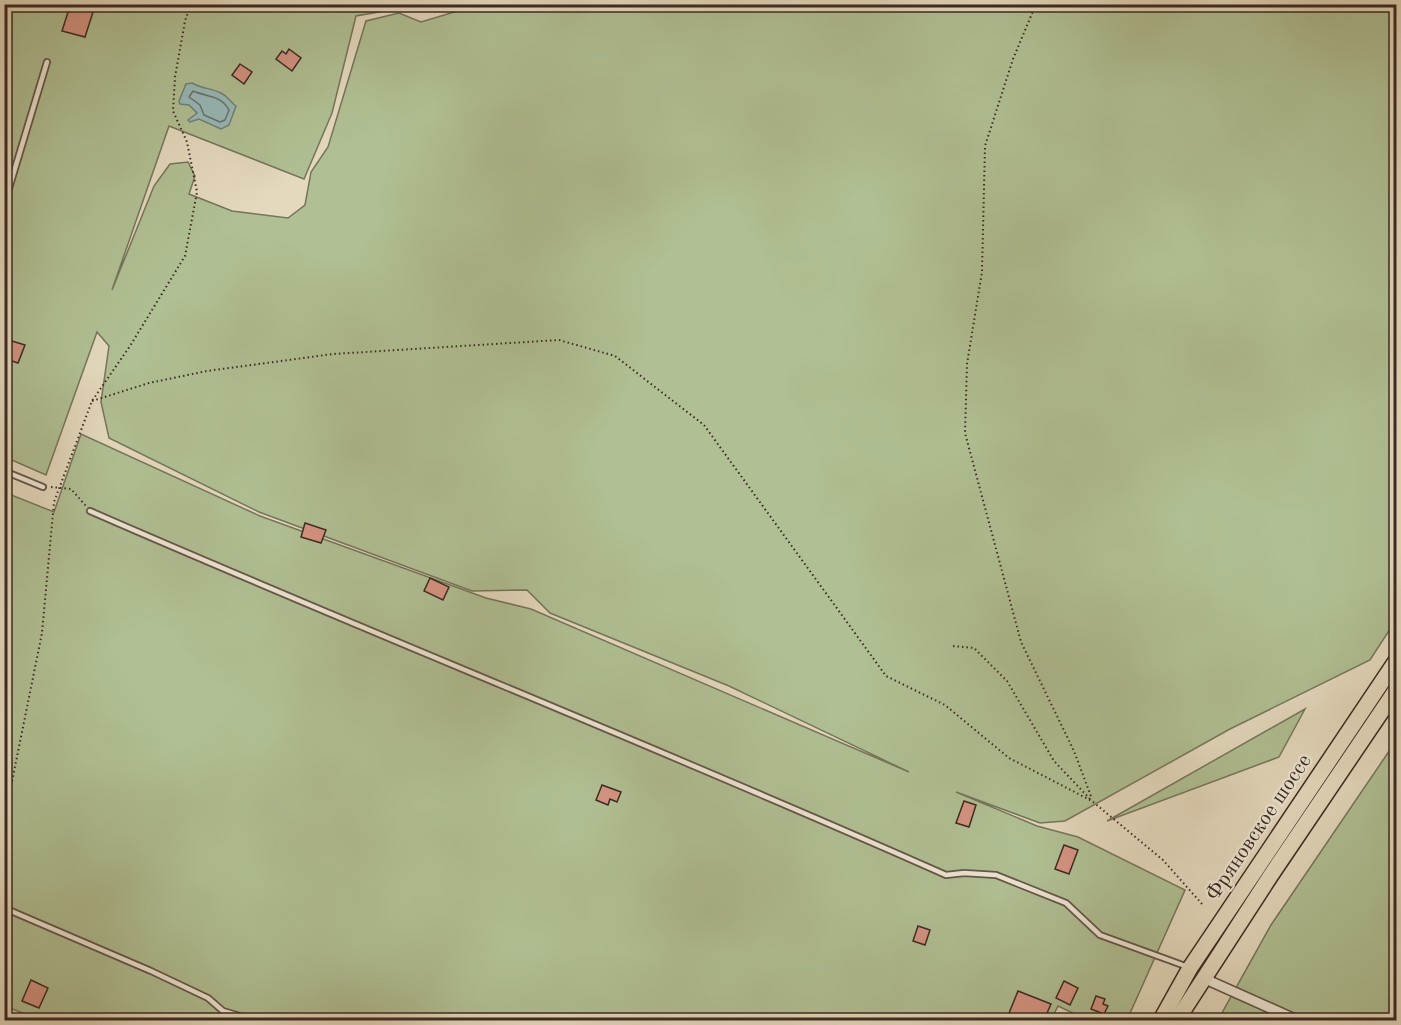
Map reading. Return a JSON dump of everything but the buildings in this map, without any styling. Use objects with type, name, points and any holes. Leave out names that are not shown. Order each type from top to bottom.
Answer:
[{"type":"main road","name":"Фряновское шоссе","points":[[1161,1020],[1190,968],[1396,661]]},
{"type":"main road","name":"Фряновское шоссе","points":[[1177,1020],[1396,690]]},
{"type":"street","points":[[1203,978],[1297,1020]]},
{"type":"lane","points":[[4,205],[47,62]]},
{"type":"lane","points":[[4,471],[42,487]]},
{"type":"lane","points":[[90,511],[319,611],[776,799],[946,875],[964,873],[996,875],[1066,903],[1100,935],[1190,968]]},
{"type":"lane","points":[[4,908],[160,975],[208,998],[224,1011],[253,1020]]},
{"type":"path","points":[[4,821],[42,633],[54,502],[58,487],[92,401],[130,346],[185,256],[197,192],[187,142],[173,111],[185,21],[191,4]]},
{"type":"path","points":[[1036,4],[1012,59],[985,146],[982,272],[967,364],[965,433],[1021,642],[1074,751],[1092,801]]},
{"type":"path","points":[[92,401],[149,383],[207,371],[333,354],[559,340],[615,356],[704,425],[886,676],[945,705],[1009,758],[1092,801],[1119,821],[1163,861],[1202,904]]},
{"type":"path","points":[[42,487],[71,489],[90,511]]},
{"type":"path","points":[[954,646],[974,648],[1007,681],[1054,761],[1092,801]]},
{"type":"green space","points":[[481,4],[1396,5],[1396,620],[1370,660],[1230,729],[1065,821],[1040,823],[956,792],[1037,826],[1078,837],[1185,890],[1127,1020],[1088,1020],[1058,1006],[1051,1020],[40,1020],[5,1006],[4,492],[54,512],[81,434],[260,516],[486,598],[531,609],[909,772],[729,686],[550,613],[527,590],[472,591],[259,512],[109,438],[101,402],[109,346],[97,332],[46,475],[5,457],[5,5],[419,5],[356,16],[332,113],[304,179],[169,126],[112,290],[154,186],[170,164],[188,162],[195,176],[189,194],[232,211],[288,218],[305,205],[311,172],[328,147],[366,21],[399,13],[421,22]]},
{"type":"green space","points":[[1305,709],[1279,757],[1107,821]]},
{"type":"green space","points":[[1396,741],[1396,1020],[1218,1020],[1271,925]]},
{"type":"water","points":[[192,83],[221,93],[236,106],[229,125],[221,129],[199,119],[190,122],[188,120],[197,113],[189,105],[180,104],[179,101],[186,84]]}]
